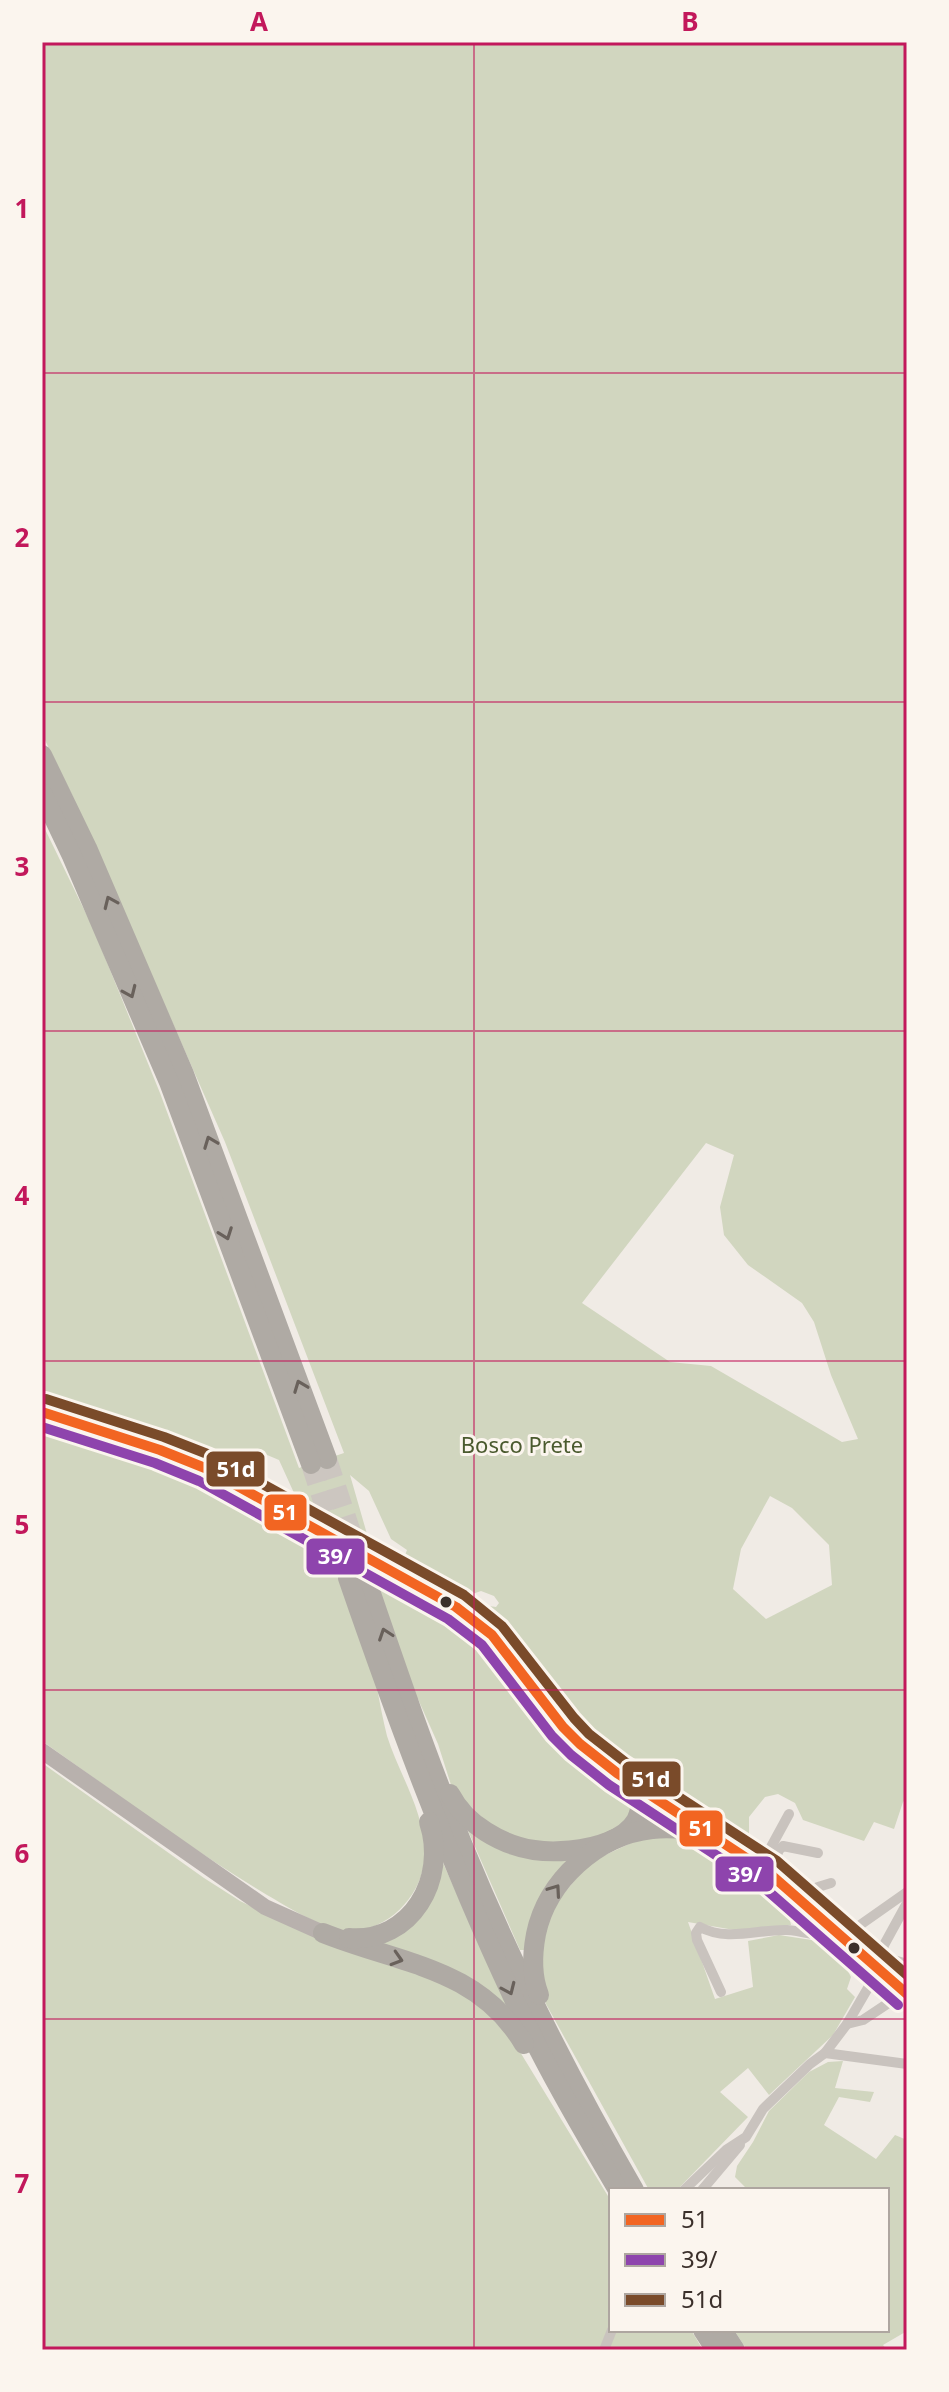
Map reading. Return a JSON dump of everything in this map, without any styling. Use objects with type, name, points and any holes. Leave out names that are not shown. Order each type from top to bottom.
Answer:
[{"type":"highway","points":[[42,755],[87,848],[184,1074],[319,1462],[169,1082],[42,793]]},
{"type":"highway","points":[[356,1575],[462,1883],[513,1999],[615,2188]]},
{"type":"highway","points":[[393,1682],[424,1725],[452,1798],[477,1825],[497,1838],[532,1850],[567,1851],[612,1841]]},
{"type":"highway","points":[[323,1933],[366,1938],[387,1932],[417,1907],[431,1879],[434,1859],[431,1828],[399,1740],[393,1682]]},
{"type":"highway","points":[[393,1682],[515,1964],[562,2060],[636,2188]]},
{"type":"highway","points":[[636,1785],[645,1822]]},
{"type":"highway","points":[[645,1822],[646,1809],[663,1803]]},
{"type":"highway","points":[[636,2188],[537,1991],[532,1971],[538,1926],[552,1894],[565,1877],[586,1857],[629,1829],[645,1822],[707,1833]]},
{"type":"highway","points":[[323,1933],[441,1972],[481,1996],[503,2014],[615,2188]]},
{"type":"highway","points":[[704,2332],[716,2350]]},
{"type":"highway","points":[[723,2332],[735,2350]]},
{"type":"main road","points":[[42,1412],[160,1450],[205,1468],[456,1607],[492,1635],[571,1736],[598,1759],[765,1870],[843,1937],[880,1962],[906,1993]]},
{"type":"main road","points":[[42,1751],[265,1907],[323,1933]]},
{"type":"street","points":[[765,1870],[789,1814]]},
{"type":"street","points":[[765,1870],[783,1846],[818,1853]]},
{"type":"street","points":[[799,1897],[831,1883]]},
{"type":"street","points":[[721,1992],[697,1940],[696,1933],[700,1927],[726,1933],[785,1930],[831,1938],[843,1937],[907,1892]]},
{"type":"street","points":[[704,2188],[746,2137],[763,2109],[825,2053],[847,2024],[907,1903]]},
{"type":"street","points":[[880,1962],[907,1964]]},
{"type":"street","points":[[847,2024],[863,2020],[906,1993]]},
{"type":"street","points":[[825,2053],[907,2064]]},
{"type":"street","points":[[686,2188],[726,2150],[746,2137]]},
{"type":"green space","name":"Bosco Prete","points":[[42,42],[907,42],[907,1798],[894,1829],[874,1822],[864,1841],[803,1820],[795,1803],[778,1794],[765,1797],[749,1817],[749,1834],[742,1849],[724,1837],[722,1832],[599,1750],[564,1717],[529,1670],[531,1662],[516,1641],[508,1646],[471,1608],[475,1604],[496,1607],[499,1603],[494,1596],[481,1591],[458,1599],[451,1597],[400,1568],[407,1550],[391,1539],[369,1491],[350,1475],[367,1534],[350,1540],[304,1515],[279,1460],[260,1452],[246,1482],[208,1461],[42,1403],[42,823],[93,928],[160,1093],[299,1468],[344,1453],[225,1142],[73,797],[42,734]],"holes":[[[706,1143],[734,1155],[720,1207],[724,1235],[748,1265],[802,1303],[814,1322],[831,1375],[858,1439],[842,1442],[711,1366],[670,1362],[582,1303]],[[770,1496],[792,1508],[829,1545],[832,1585],[766,1619],[733,1589],[741,1549]]]},
{"type":"green space","points":[[42,1418],[192,1467],[470,1623],[630,1788],[633,1814],[607,1836],[554,1846],[497,1832],[452,1788],[438,1744],[418,1699],[377,1688],[387,1736],[422,1830],[424,1863],[421,1877],[407,1902],[385,1921],[372,1927],[358,1930],[335,1928],[294,1911],[209,1858],[42,1741]]},
{"type":"green space","points":[[42,1763],[240,1901],[293,1927],[425,1975],[473,1998],[514,2042],[609,2198],[609,2332],[692,2332],[703,2350],[42,2350]]},
{"type":"green space","points":[[466,1826],[574,1855],[526,1950],[520,1950]]},
{"type":"green space","points":[[704,1837],[757,1871],[797,1904],[788,1912],[791,1925],[740,1931],[688,1922],[715,1999],[753,1987],[748,1941],[779,1935],[838,1944],[838,1952],[851,1977],[847,1989],[855,1997],[833,2035],[769,2095],[748,2068],[720,2092],[748,2117],[679,2188],[648,2188],[546,2004],[539,1978],[547,1914],[590,1862],[642,1838]]},
{"type":"green space","points":[[439,1854],[510,2013],[367,1943],[383,1942]]},
{"type":"green space","points":[[843,2061],[835,2088],[874,2092],[870,2102],[839,2097],[824,2125],[876,2159],[895,2135],[907,2140],[907,2331],[883,2345],[887,2350],[747,2350],[735,2332],[889,2332],[889,2188],[746,2188],[735,2177],[737,2166],[769,2111],[809,2072],[828,2062]]},
{"type":"tunnel","points":[[327,1459],[363,1569]]},
{"type":"tunnel","points":[[311,1464],[348,1578]]},
{"type":"transit line","name":"51d","points":[[46,1399],[210,1455],[464,1595],[502,1626],[589,1734],[625,1762],[777,1861],[907,1975]]},
{"type":"transit line","name":"51","points":[[42,1412],[160,1450],[205,1468],[456,1607],[492,1635],[563,1727],[580,1744],[617,1773],[769,1873],[907,1994]]},
{"type":"transit line","name":"39/","points":[[42,1427],[155,1463],[199,1481],[448,1619],[482,1645],[552,1736],[571,1755],[609,1785],[760,1884],[898,2005]]}]
